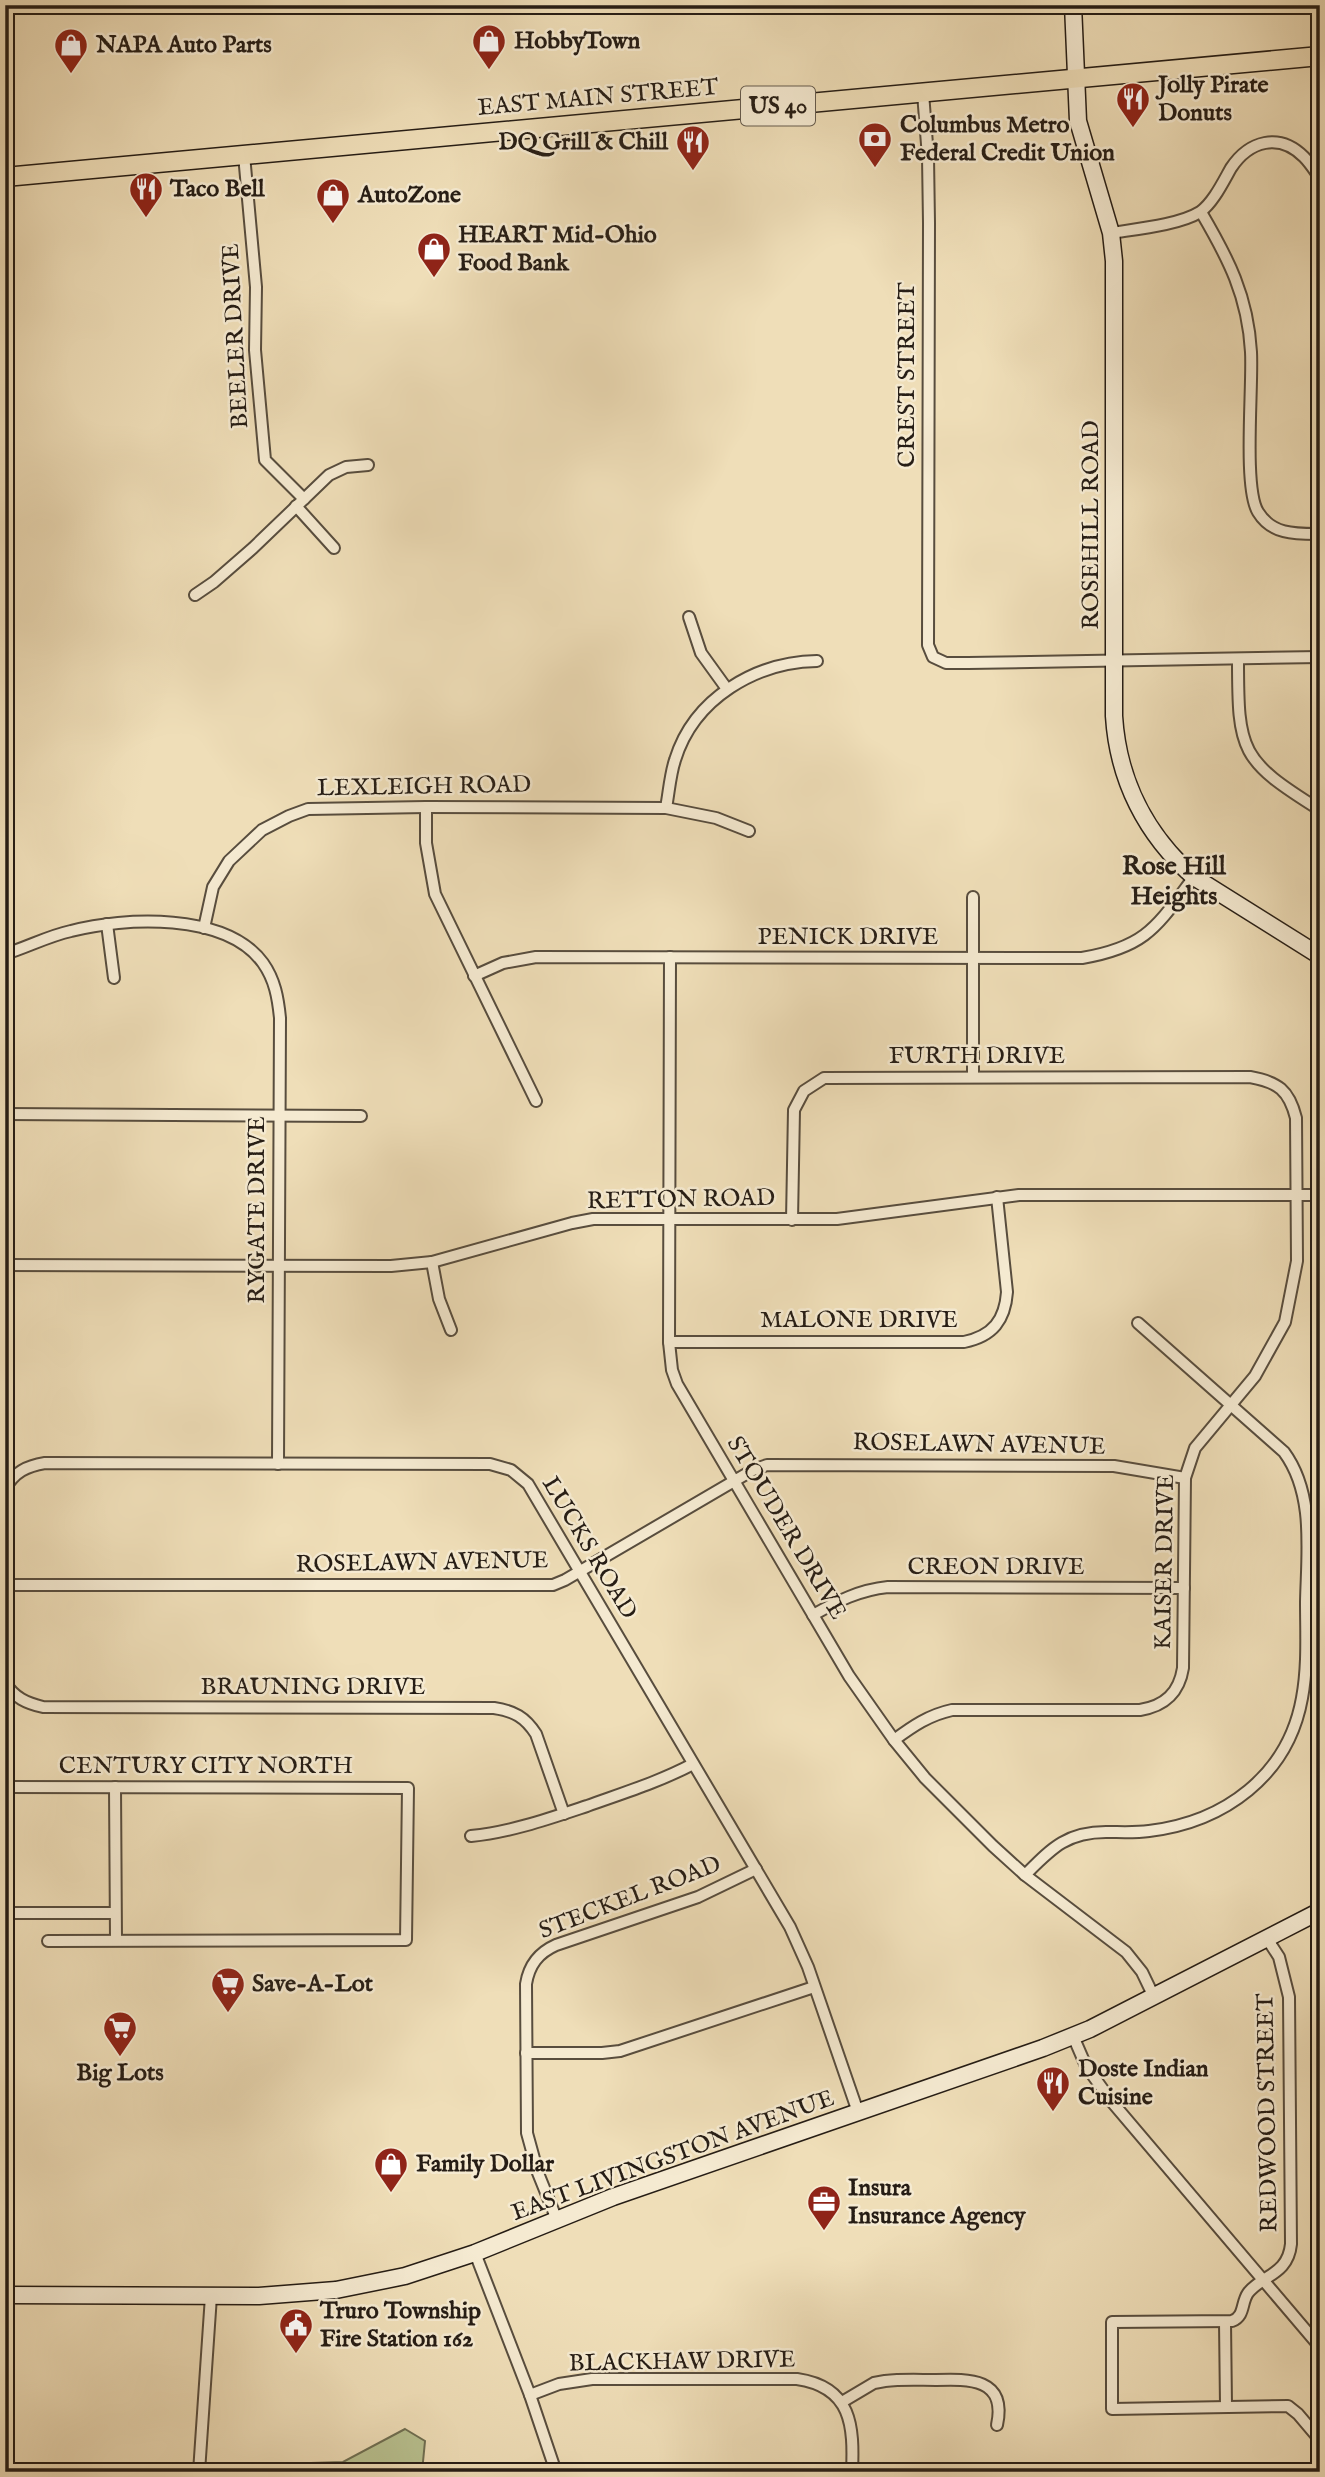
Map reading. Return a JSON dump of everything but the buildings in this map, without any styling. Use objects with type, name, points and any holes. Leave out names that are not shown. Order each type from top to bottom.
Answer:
[{"type":"main road","name":"ROSEHILL ROAD","points":[[1073,5],[1075,79],[1081,135],[1111,233],[1114,277],[1114,661],[1118,754],[1127,783],[1143,817],[1154,834],[1195,877],[1320,956]]},
{"type":"main road","name":"EAST MAIN STREET","points":[[5,177],[1320,56]]},
{"type":"main road","name":"EAST LIVINGSTON AVENUE","points":[[5,2295],[259,2296],[335,2290],[405,2276],[475,2253],[613,2197],[1073,2036],[1320,1911]]},
{"type":"street","name":"CREST STREET","points":[[923,93],[929,223],[928,645],[933,657],[946,663],[1114,661]]},
{"type":"street","points":[[1111,233],[1177,220],[1201,212],[1234,164],[1254,145],[1268,142],[1294,149],[1320,178]]},
{"type":"street","name":"BEELER DRIVE","points":[[244,155],[256,286],[255,350],[265,460],[334,548]]},
{"type":"street","points":[[1201,212],[1219,240],[1229,263],[1247,321],[1251,352],[1251,487],[1256,510],[1263,520],[1283,533],[1320,534]]},
{"type":"street","points":[[195,595],[253,548],[338,469],[368,465]]},
{"type":"street","points":[[689,617],[701,653],[727,689]]},
{"type":"street","points":[[1114,661],[1320,657]]},
{"type":"street","points":[[1238,659],[1238,714],[1242,738],[1247,749],[1270,778],[1320,810]]},
{"type":"street","points":[[666,808],[675,759],[701,713],[727,689],[769,667],[817,661]]},
{"type":"street","points":[[426,807],[426,843],[435,894],[536,1101]]},
{"type":"street","name":"LEXLEIGH ROAD","points":[[204,928],[214,887],[229,861],[250,839],[274,823],[308,809],[666,808],[716,818],[749,831]]},
{"type":"street","name":"PENICK DRIVE","points":[[474,976],[517,958],[1082,958],[1124,948],[1158,924],[1195,877]]},
{"type":"street","points":[[973,897],[973,1077]]},
{"type":"street","points":[[5,954],[72,930],[107,924],[161,921],[204,928]]},
{"type":"street","points":[[107,924],[114,978]]},
{"type":"street","name":"RYGATE DRIVE","points":[[204,928],[235,940],[262,961],[276,988],[279,1002],[278,1464]]},
{"type":"street","name":"STOUDER DRIVE","points":[[670,957],[669,1342],[677,1384],[849,1676],[894,1740],[925,1778],[1025,1875],[1117,1943],[1134,1960],[1154,1997]]},
{"type":"street","name":"FURTH DRIVE","points":[[792,1220],[792,1123],[798,1099],[804,1091],[824,1079],[1250,1077],[1267,1080],[1282,1089]]},
{"type":"street","name":"KAISER DRIVE","points":[[894,1740],[920,1721],[952,1710],[1140,1710],[1161,1704],[1177,1689],[1184,1668],[1185,1478],[1195,1448],[1255,1376],[1285,1322],[1297,1261],[1296,1118],[1292,1102],[1282,1089]]},
{"type":"street","points":[[5,1114],[361,1116]]},
{"type":"street","name":"RETTON ROAD","points":[[5,1265],[391,1266],[432,1262],[586,1220],[792,1220],[865,1217],[997,1197],[1045,1194],[1320,1195]]},
{"type":"street","name":"MALONE DRIVE","points":[[669,1342],[964,1342],[987,1335],[997,1327],[1003,1316],[1007,1292],[997,1197]]},
{"type":"street","points":[[432,1262],[439,1298],[451,1330]]},
{"type":"street","points":[[1025,1875],[1052,1847],[1070,1837],[1086,1833],[1167,1829],[1219,1812],[1264,1775],[1282,1751],[1294,1726],[1302,1698],[1305,1669],[1304,1493],[1293,1464],[1284,1452],[1138,1324]]},
{"type":"street","name":"LUCKS ROAD","points":[[5,1489],[16,1473],[45,1463],[491,1464],[512,1470],[528,1485],[795,1937],[858,2112]]},
{"type":"street","name":"ROSELAWN AVENUE","points":[[5,1585],[543,1586],[565,1580],[760,1467],[779,1464],[1114,1466],[1185,1478]]},
{"type":"street","name":"CREON DRIVE","points":[[813,1615],[866,1589],[888,1587],[1184,1588]]},
{"type":"street","name":"BRAUNING DRIVE","points":[[5,1683],[22,1701],[43,1707],[506,1710],[519,1714],[536,1734],[564,1814]]},
{"type":"street","points":[[471,1836],[508,1831],[564,1814],[653,1783],[693,1764]]},
{"type":"street","name":"CENTURY CITY NORTH","points":[[5,1787],[408,1788],[406,1941],[116,1940]]},
{"type":"street","points":[[48,1941],[116,1940],[116,1787]]},
{"type":"street","name":"STECKEL ROAD","points":[[557,2220],[538,2173],[527,2133],[526,1984],[530,1967],[541,1954],[556,1945],[698,1897],[755,1869]]},
{"type":"street","points":[[5,1913],[115,1913]]},
{"type":"street","name":"REDWOOD STREET","points":[[1225,2322],[1238,2318],[1249,2293],[1286,2261],[1291,2244],[1289,1997],[1279,1957],[1266,1937]]},
{"type":"street","points":[[526,2053],[620,2051],[814,1987]]},
{"type":"street","points":[[1073,2036],[1086,2066],[1112,2102],[1320,2347]]},
{"type":"street","points":[[475,2253],[530,2395],[556,2472]]},
{"type":"street","points":[[200,2472],[211,2297]]},
{"type":"street","points":[[1226,2406],[1225,2322],[1112,2322],[1112,2409],[1288,2406],[1320,2440]]},
{"type":"street","name":"BLACKHAW DRIVE","points":[[530,2395],[559,2384],[592,2379],[797,2379],[822,2385],[842,2402]]},
{"type":"street","points":[[852,2472],[850,2418],[842,2402],[874,2384],[885,2381],[969,2379],[984,2384],[995,2395],[999,2410],[997,2425]]},
{"type":"green space","points":[[405,2429],[425,2441],[422,2472],[276,2472],[279,2464],[343,2462]]},
{"type":"place","name":"HobbyTown","points":[[489,71]]},
{"type":"place","name":"NAPA Auto Parts","points":[[71,75]]},
{"type":"place","name":"Jolly Pirate Donuts","points":[[1133,129]]},
{"type":"place","name":"Columbus Metro Federal Credit Union","points":[[875,169]]},
{"type":"place","name":"DQ Grill & Chill","points":[[693,172]]},
{"type":"place","name":"Taco Bell","points":[[146,219]]},
{"type":"place","name":"AutoZone","points":[[333,225]]},
{"type":"place","name":"HEART Mid-Ohio Food Bank","points":[[434,279]]},
{"type":"place","name":"Save-A-Lot","points":[[228,2014]]},
{"type":"place","name":"Big Lots","points":[[120,2058]]},
{"type":"place","name":"Doste Indian Cuisine","points":[[1053,2113]]},
{"type":"place","name":"Family Dollar","points":[[391,2194]]},
{"type":"place","name":"Insura Insurance Agency","points":[[824,2232]]},
{"type":"place","name":"Truro Township Fire Station 162","points":[[296,2355]]},
{"type":"district","name":"Rose Hill Heights","points":[[1174,881]]}]
